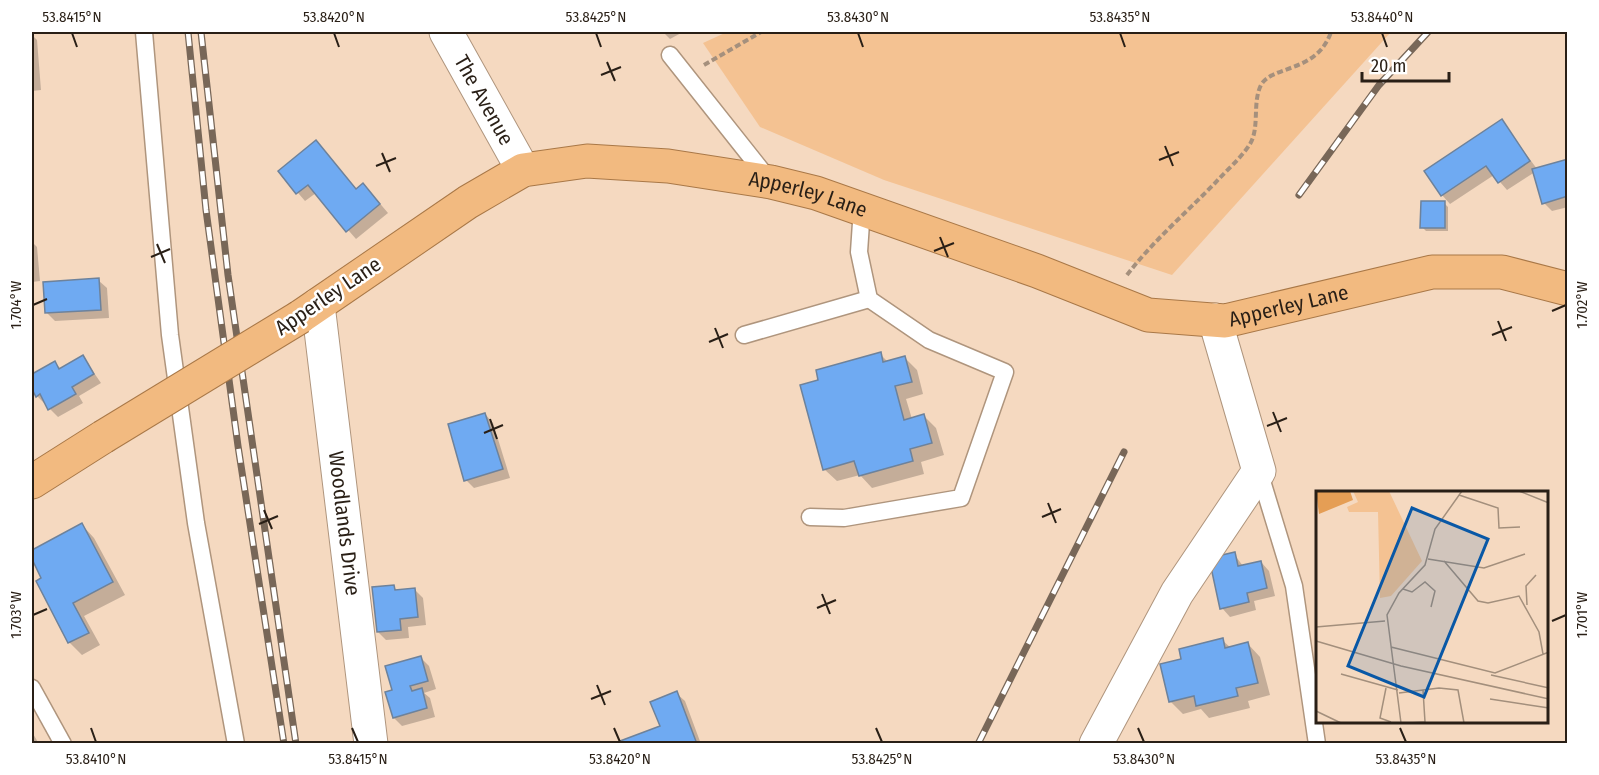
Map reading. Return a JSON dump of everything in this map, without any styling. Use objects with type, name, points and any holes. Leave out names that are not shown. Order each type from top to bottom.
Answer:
[{"type":"highway","name":"Apperley Lane","points":[[32,482],[309,311],[468,202],[523,170],[587,161],[668,166],[771,182],[862,208],[1148,315],[1225,321],[1432,272],[1502,272],[1568,289]]},
{"type":"street","name":"The Avenue","points":[[446,32],[523,170]]},
{"type":"street","name":"Woodlands Drive","points":[[309,311],[370,744]]},
{"type":"street","points":[[1096,744],[1177,593],[1259,471],[1215,320]]},
{"type":"lane","points":[[144,32],[170,335],[196,523],[236,744]]},
{"type":"lane","points":[[670,55],[690,76],[771,182]]},
{"type":"lane","points":[[810,517],[844,519],[962,498],[1005,372],[929,340],[869,299],[859,252],[862,208]]},
{"type":"lane","points":[[744,335],[869,299]]},
{"type":"lane","points":[[1259,471],[1294,586],[1317,744]]},
{"type":"lane","points":[[32,688],[60,743]]},
{"type":"path","points":[[690,76],[761,32]]},
{"type":"path","points":[[1108,299],[1144,253],[1195,204],[1250,143],[1261,84],[1272,74],[1289,71],[1308,61],[1323,48],[1331,32]]},
{"type":"shaded area","points":[[727,32],[1391,32],[1172,275],[884,180],[760,127],[703,43]]},
{"type":"building","points":[[1502,119],[1530,161],[1498,183],[1486,166],[1441,196],[1424,171]]},
{"type":"building","points":[[316,140],[356,189],[363,183],[380,204],[346,232],[308,185],[296,194],[278,171]]},
{"type":"building","points":[[1568,159],[1568,196],[1542,204],[1532,169]]},
{"type":"building","points":[[1421,201],[1445,201],[1445,228],[1420,228]]},
{"type":"building","points":[[99,278],[101,310],[45,313],[43,282]]},
{"type":"building","points":[[881,352],[883,362],[905,356],[912,382],[895,386],[904,420],[924,414],[932,443],[910,449],[913,461],[859,476],[854,461],[823,470],[800,385],[818,380],[816,370]]},
{"type":"building","points":[[83,355],[94,374],[72,387],[76,394],[48,410],[40,394],[36,397],[32,389],[32,374],[55,361],[59,369]]},
{"type":"building","points":[[485,413],[503,469],[464,481],[448,424]]},
{"type":"building","points":[[82,523],[113,582],[73,603],[89,633],[68,643],[36,581],[41,578],[32,559],[32,550]]},
{"type":"building","points":[[1235,552],[1238,566],[1261,561],[1267,588],[1247,593],[1249,602],[1220,609],[1209,558]]},
{"type":"building","points":[[394,585],[395,590],[415,588],[418,617],[400,619],[401,630],[377,632],[372,587]]},
{"type":"building","points":[[1223,638],[1225,648],[1248,642],[1258,683],[1236,688],[1238,696],[1196,706],[1194,696],[1169,702],[1160,664],[1181,659],[1179,649]]},
{"type":"building","points":[[421,656],[428,681],[410,686],[412,691],[422,688],[427,708],[393,718],[385,692],[392,690],[385,666]]},
{"type":"building","points":[[677,691],[697,744],[621,744],[620,741],[660,726],[650,702]]},
{"type":"railway","points":[[188,32],[206,210],[238,446],[284,744]]},
{"type":"railway","points":[[201,32],[228,275],[296,744]]},
{"type":"railway","points":[[1299,195],[1379,85],[1428,32]]},
{"type":"railway","points":[[978,744],[1124,452]]}]
